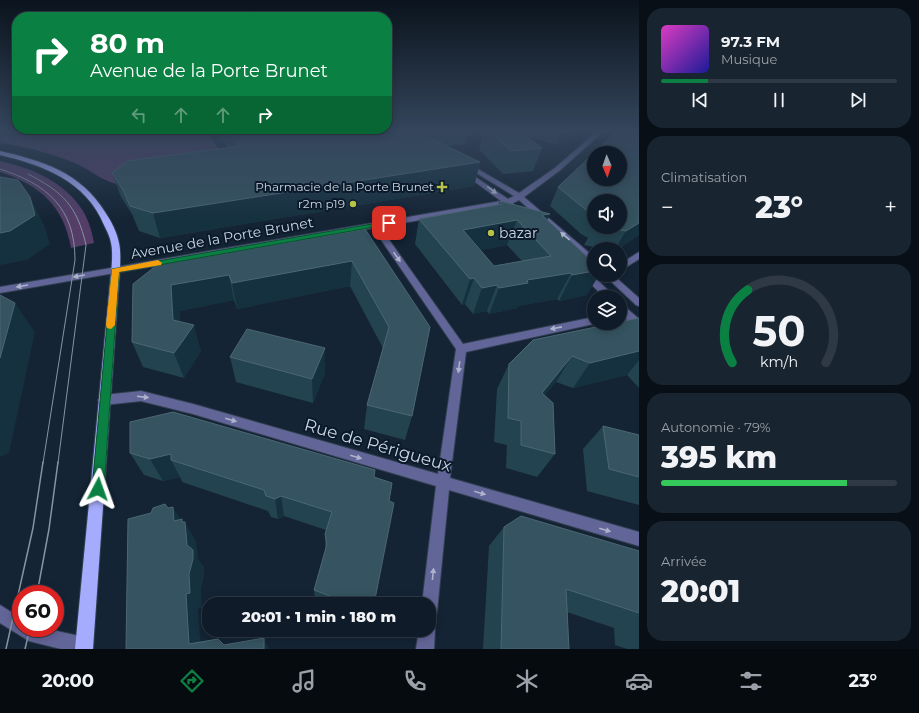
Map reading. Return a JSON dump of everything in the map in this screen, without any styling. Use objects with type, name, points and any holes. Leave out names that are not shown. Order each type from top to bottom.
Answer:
[{"type":"main road","points":[[27,160],[45,165],[70,178],[85,189],[100,209],[114,239],[115,290],[104,400],[94,555],[84,648]]},
{"type":"street","name":"Avenue de la Porte Brunet","points":[[0,290],[508,202],[520,197],[568,160]]},
{"type":"street","points":[[518,211],[458,165],[495,181],[520,197],[587,256]]},
{"type":"street","points":[[375,225],[461,349],[439,513],[431,597]]},
{"type":"street","points":[[627,263],[639,255]]},
{"type":"street","points":[[578,266],[587,275]]},
{"type":"street","points":[[594,282],[603,290]]},
{"type":"street","points":[[617,282],[639,303]]},
{"type":"street","points":[[627,316],[639,325]]},
{"type":"street","points":[[461,349],[587,322]]},
{"type":"street","name":"Rue de Périgueux","points":[[104,400],[141,396],[193,409],[639,539]]},
{"type":"street","points":[[0,613],[12,622]]},
{"type":"street","points":[[46,637],[84,648]]},
{"type":"street","points":[[425,649],[426,637]]},
{"type":"shaded area","points":[[67,160],[193,160],[122,185],[110,182],[77,164]]},
{"type":"shaded area","points":[[0,161],[36,172],[57,184],[67,192],[83,211],[90,227],[94,243],[71,248],[68,233],[63,220],[48,199],[27,183],[0,172]]},
{"type":"building","points":[[476,160],[480,162],[153,213],[130,206],[123,190],[112,173],[127,161]]},
{"type":"building","points":[[586,160],[587,186],[627,186],[627,160],[639,160],[639,223],[627,230],[627,194],[587,194],[587,211],[558,187]]},
{"type":"building","points":[[0,177],[18,180],[30,197],[35,215],[10,231],[0,233]]},
{"type":"building","points":[[500,201],[550,214],[542,215],[587,257],[587,272],[572,275],[571,273],[527,280],[528,283],[499,288],[497,285],[482,288],[474,278],[470,279],[419,219],[502,204]],"holes":[[[517,220],[551,256],[494,266],[463,230]]]},
{"type":"building","points":[[365,229],[430,327],[412,416],[367,405],[389,327],[352,261],[232,283],[229,275],[171,285],[173,320],[194,325],[174,353],[132,342],[133,284],[157,265]]},
{"type":"building","points":[[0,295],[15,303],[0,358]]},
{"type":"building","points":[[639,318],[639,351],[590,363],[572,356],[542,393],[553,403],[555,454],[521,445],[521,421],[508,418],[509,364],[533,340],[587,329],[627,330],[627,321]]},
{"type":"building","points":[[247,329],[325,348],[312,379],[230,357]]},
{"type":"building","points":[[173,412],[375,470],[374,477],[392,483],[389,501],[394,503],[375,597],[330,597],[314,590],[327,544],[325,534],[332,512],[281,496],[275,499],[266,496],[264,490],[171,460],[171,454],[150,459],[130,453],[130,422]]},
{"type":"building","points":[[603,426],[639,435],[639,477],[609,469]]},
{"type":"building","points":[[165,504],[168,508],[173,507],[174,521],[182,519],[182,522],[185,522],[187,545],[193,550],[193,559],[189,574],[190,593],[186,594],[189,644],[218,639],[224,645],[264,638],[264,649],[126,649],[128,519],[151,513],[153,508]]},
{"type":"building","points":[[521,516],[639,551],[639,613],[566,589],[569,649],[501,649],[504,527]]},
{"type":"tram line","points":[[0,169],[32,182],[55,201],[64,212],[70,226],[74,242],[75,260],[43,463]]},
{"type":"tram line","points":[[28,174],[51,187],[67,202],[78,220],[86,245],[58,463]]},
{"type":"tram line","points":[[6,649],[33,528],[43,462]]},
{"type":"tram line","points":[[39,585],[49,529],[58,462]]},
{"type":"tram line","points":[[25,649],[28,637]]},
{"type":"slow traffic","points":[[111,325],[115,290],[115,270],[158,263]]},
{"type":"place","name":"Pharmacie de la Porte Brunet","points":[[442,187]]},
{"type":"place","name":"r2m p19","points":[[353,204]]},
{"type":"place","name":"bazar","points":[[491,233]]},
{"type":"route","points":[[98,489],[105,387],[115,290],[115,270],[389,223]]}]
